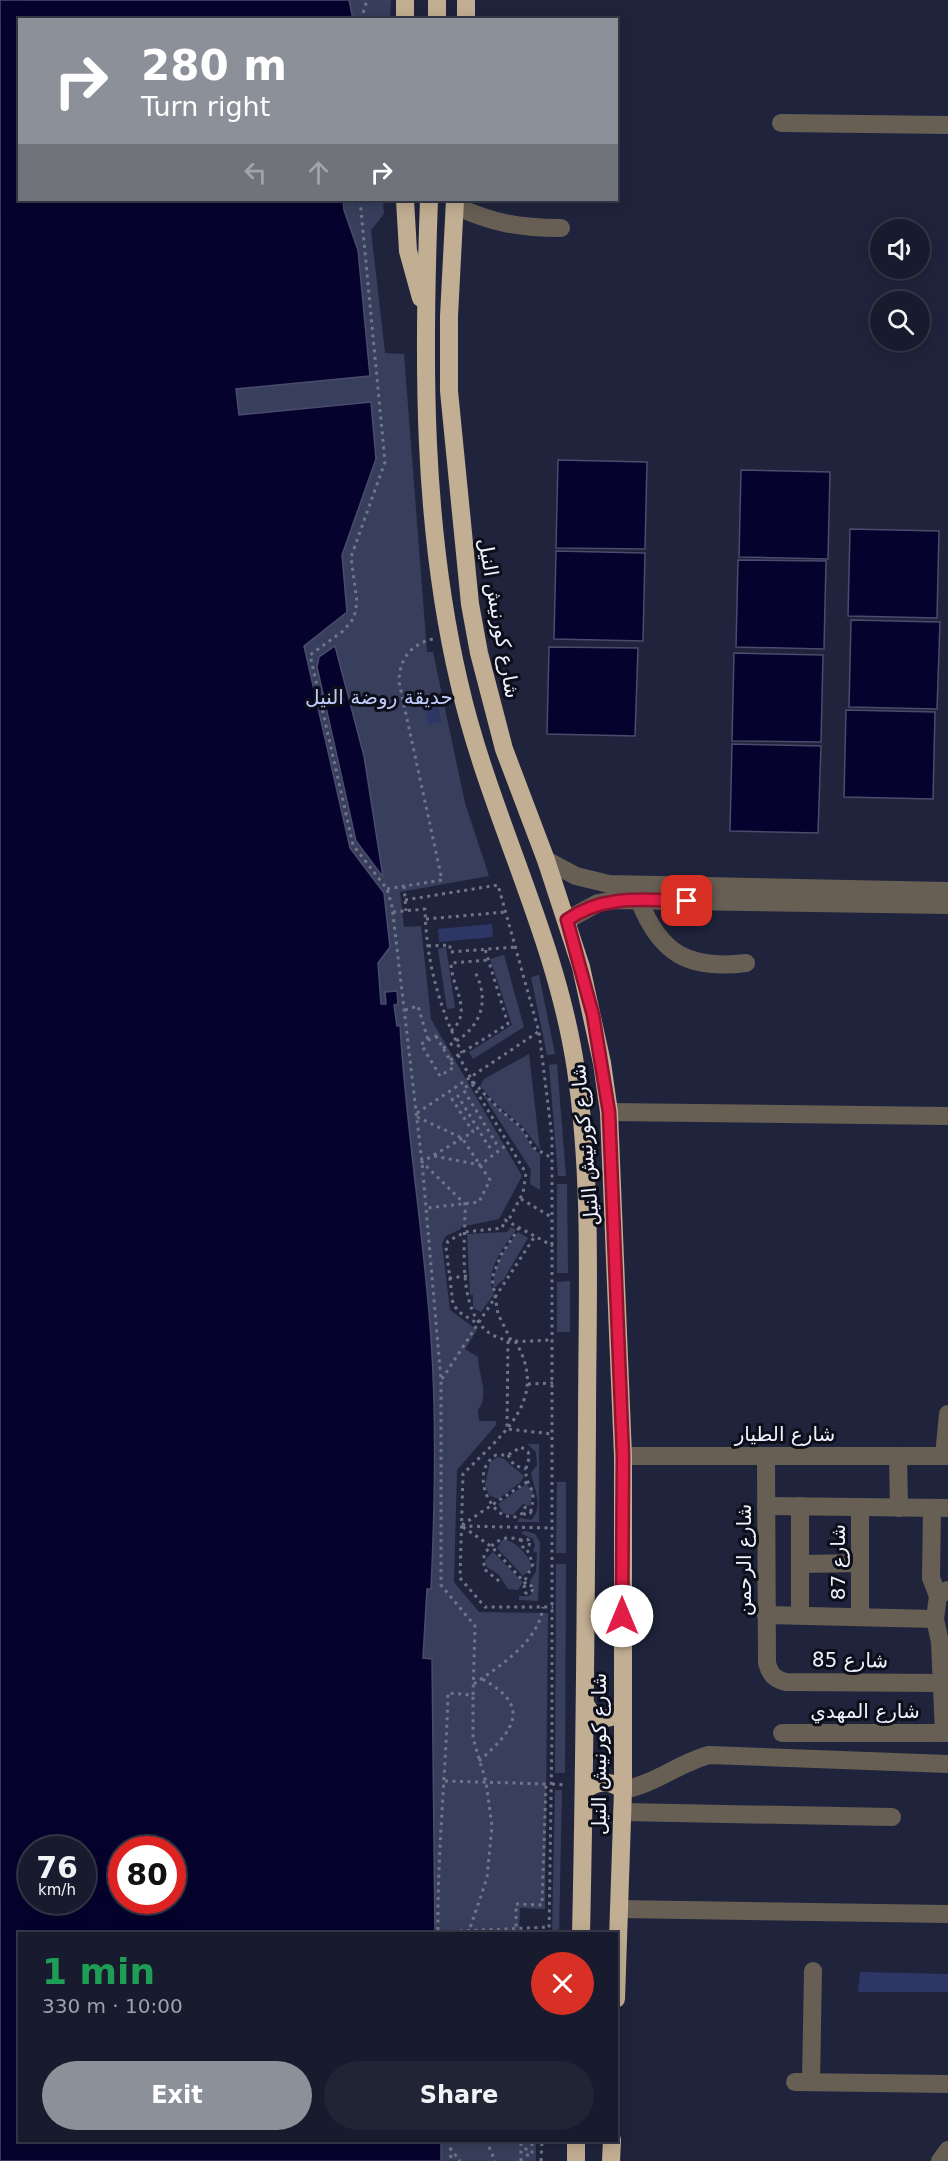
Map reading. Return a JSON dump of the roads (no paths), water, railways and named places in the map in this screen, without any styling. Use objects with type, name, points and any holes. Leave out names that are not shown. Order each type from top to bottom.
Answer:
[{"type":"highway","points":[[405,0],[405,18]]},
{"type":"highway","points":[[437,0],[437,18]]},
{"type":"highway","points":[[466,0],[466,18]]},
{"type":"highway","points":[[405,201],[408,251],[425,308]]},
{"type":"highway","name":"شارع كورنيش النيل","points":[[429,201],[424,350],[430,478],[447,624],[459,683],[475,742],[554,966],[577,1072],[583,1142],[588,1260],[586,1705],[581,1932]]},
{"type":"highway","name":"شارع كورنيش النيل","points":[[455,203],[449,316],[449,391],[470,604],[479,653],[504,749],[567,920],[593,1015],[609,1112],[623,1456],[621,1707],[623,1790],[618,1939]]},
{"type":"highway","points":[[586,1705],[590,1713],[598,1719],[608,1719],[616,1715],[621,1707]]},
{"type":"highway","points":[[584,1791],[591,1785],[608,1782],[623,1790]]},
{"type":"highway","points":[[576,2142],[576,2161]]},
{"type":"highway","points":[[611,2161],[612,2142]]},
{"type":"street","points":[[781,123],[948,126]]},
{"type":"street","points":[[455,203],[488,221],[524,228],[561,228]]},
{"type":"street","points":[[546,860],[576,876],[609,884],[948,891]]},
{"type":"street","points":[[567,920],[598,903],[639,900],[948,905]]},
{"type":"street","points":[[639,900],[650,926],[668,947],[692,961],[718,966],[746,963]]},
{"type":"street","points":[[609,1112],[948,1116]]},
{"type":"street","points":[[946,1456],[948,1414]]},
{"type":"street","name":"شارع الطيار","points":[[623,1456],[946,1456]]},
{"type":"street","name":"شارع الرحمن","points":[[766,1456],[767,1664]]},
{"type":"street","points":[[898,1456],[899,1508]]},
{"type":"street","points":[[766,1506],[940,1508],[931,1578],[943,1593],[935,1618],[940,1642],[946,1733]]},
{"type":"street","points":[[800,1506],[800,1615]]},
{"type":"street","name":"شارع 87","points":[[860,1507],[860,1617]]},
{"type":"street","points":[[800,1564],[860,1563]]},
{"type":"street","points":[[766,1615],[935,1618]]},
{"type":"street","name":"شارع 85","points":[[767,1664],[770,1673],[786,1682],[942,1683]]},
{"type":"street","name":"شارع المهدي","points":[[782,1733],[946,1733]]},
{"type":"street","points":[[623,1790],[654,1781],[696,1758],[709,1755],[948,1764]]},
{"type":"street","points":[[622,1812],[892,1816]]},
{"type":"street","points":[[619,1909],[948,1914]]},
{"type":"street","points":[[813,1971],[803,2082],[948,2084]]},
{"type":"street","points":[[940,2161],[948,2150]]},
{"type":"park label","name":"حديقة روضة النيل","points":[[379,697]]}]
